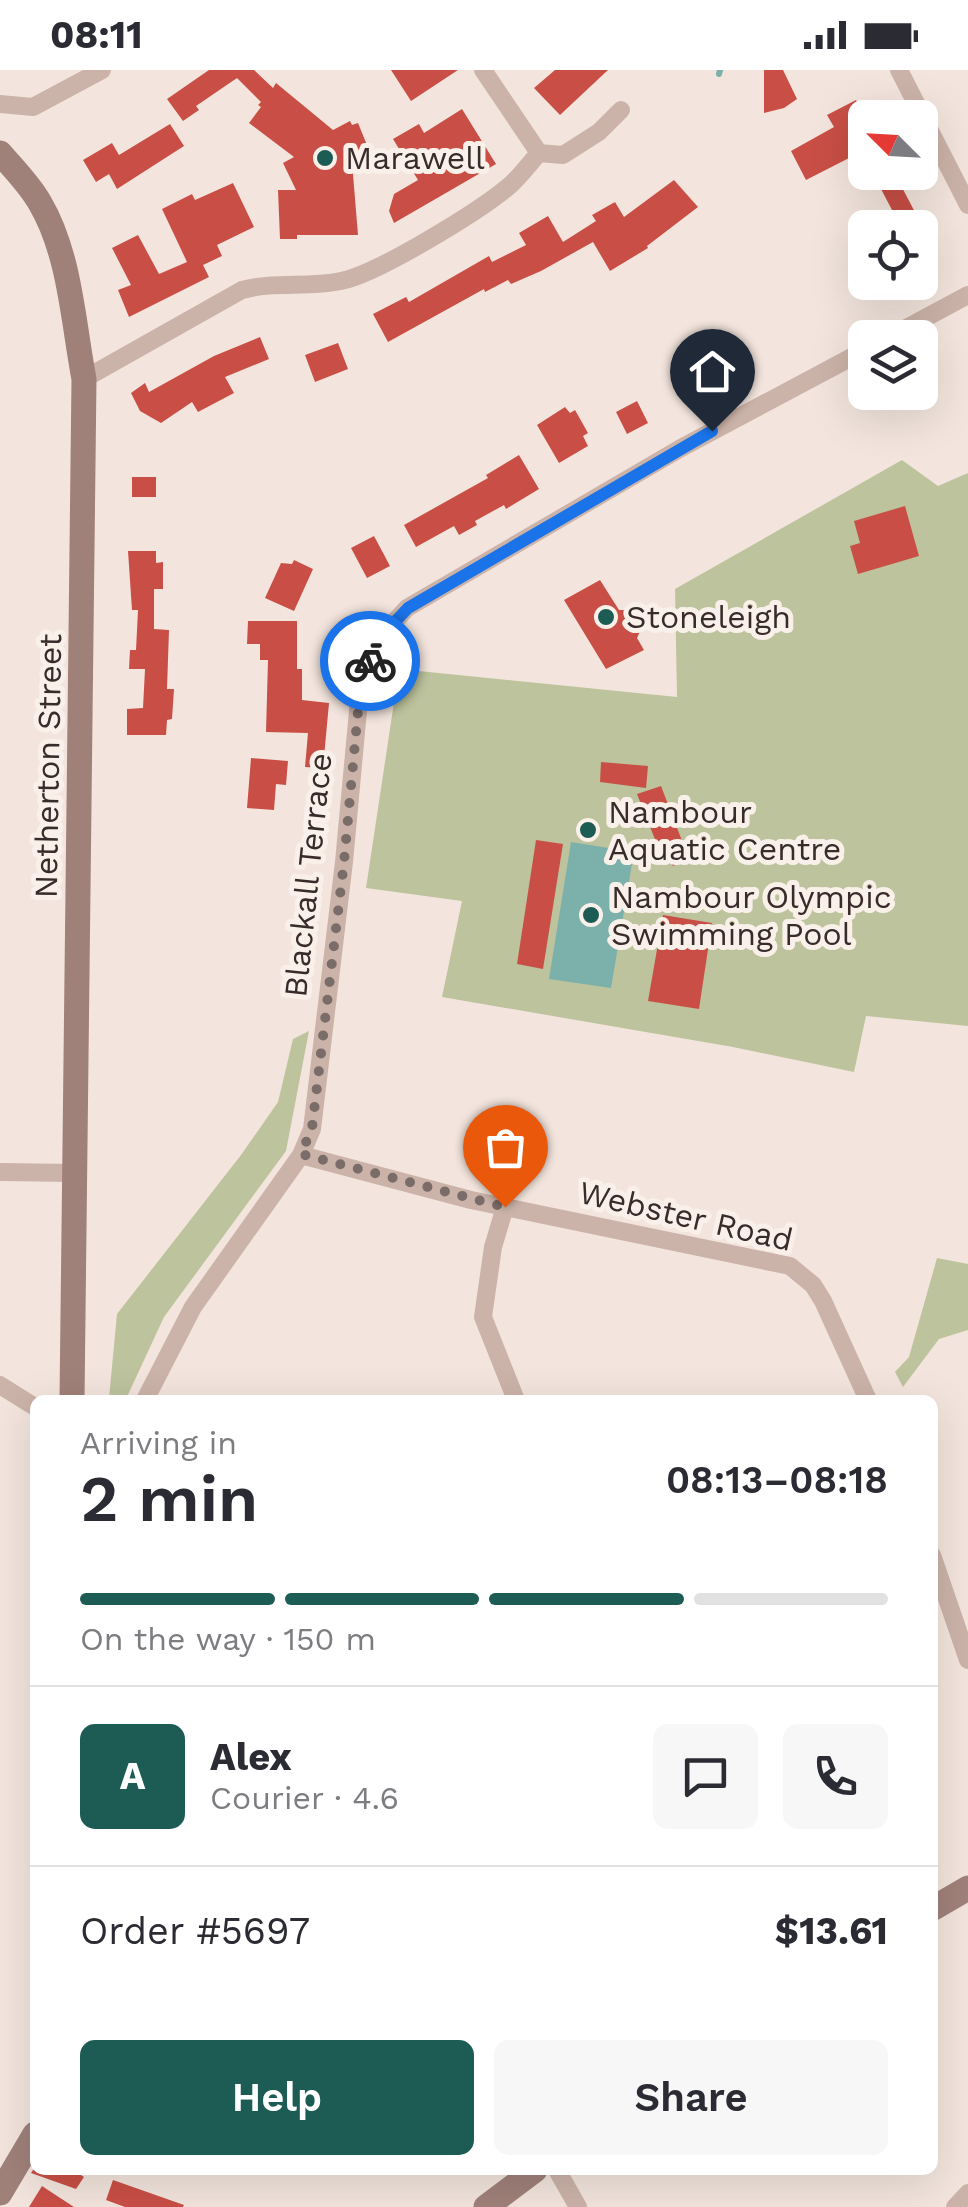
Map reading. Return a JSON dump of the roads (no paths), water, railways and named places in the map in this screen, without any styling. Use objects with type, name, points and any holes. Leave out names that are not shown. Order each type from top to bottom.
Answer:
[{"type":"main road","name":"Netherton Street","points":[[0,153],[39,200],[53,229],[84,379],[75,1395]]},
{"type":"main road","points":[[938,1906],[968,1888]]},
{"type":"main road","points":[[0,2194],[30,2143]]},
{"type":"main road","points":[[486,2207],[529,2175]]},
{"type":"street","points":[[483,70],[539,154]]},
{"type":"street","points":[[899,70],[968,204]]},
{"type":"street","points":[[0,104],[34,108],[97,74]]},
{"type":"street","points":[[84,379],[242,290],[264,284],[342,281],[367,272],[480,207],[510,185],[539,154],[562,155],[599,132],[622,110]]},
{"type":"street","points":[[921,320],[968,295]]},
{"type":"street","name":"Blackall Terrace","points":[[148,1395],[193,1307],[301,1154],[312,1128],[359,700],[375,643],[408,608],[681,448],[848,359]]},
{"type":"street","name":"Webster Road","points":[[301,1154],[505,1207],[790,1266],[814,1285],[866,1395]]},
{"type":"street","points":[[0,1172],[76,1173]]},
{"type":"street","points":[[505,1207],[493,1247],[483,1317],[514,1395]]},
{"type":"street","points":[[0,1385],[30,1403]]},
{"type":"street","points":[[938,1572],[968,1660]]},
{"type":"street","points":[[560,2175],[578,2207]]},
{"type":"street","points":[[956,2207],[968,2193]]},
{"type":"water","name":"Nambour Olympic Swimming Pool","points":[[571,842],[634,852],[611,988],[549,979]]},
{"type":"waterway","points":[[719,74],[720,70]]},
{"type":"place","name":"Marawell","points":[[325,158]]},
{"type":"place","name":"Stoneleigh","points":[[606,617]]},
{"type":"place","name":"Nambour Aquatic Centre","points":[[588,830]]},
{"type":"place","name":"Nambour Olympic Swimming Pool","points":[[591,915]]}]
